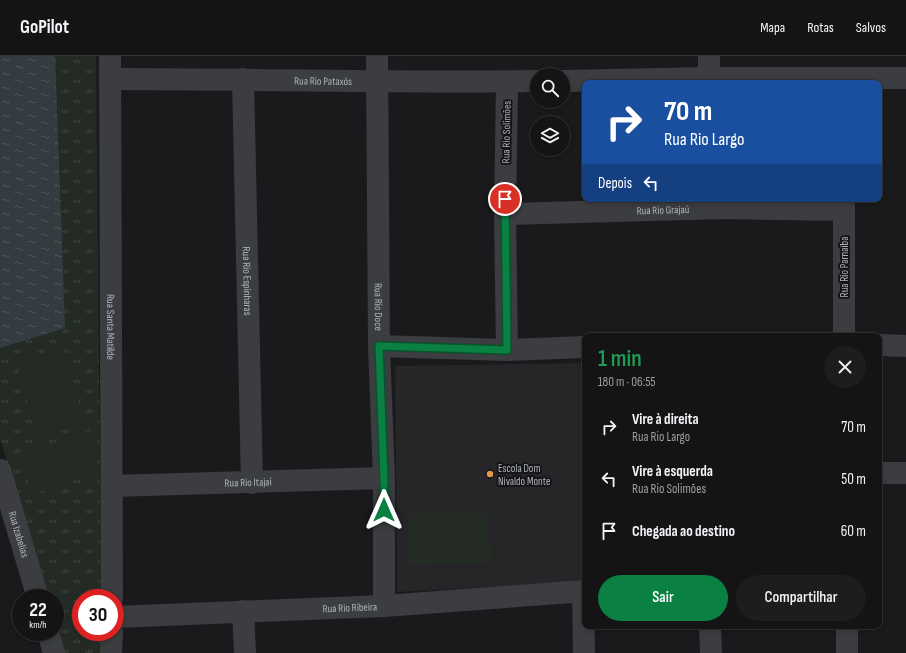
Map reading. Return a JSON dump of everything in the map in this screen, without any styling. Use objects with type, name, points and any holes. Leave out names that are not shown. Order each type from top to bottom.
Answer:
[{"type":"street","name":"Rua Santa Matilde","points":[[110,56],[112,589]]},
{"type":"street","name":"Rua Rio Doce","points":[[377,56],[379,346],[384,478],[384,606]]},
{"type":"street","points":[[709,56],[709,78]]},
{"type":"street","points":[[612,80],[709,78],[800,80]]},
{"type":"street","points":[[866,80],[906,78]]},
{"type":"street","name":"Rua Rio Pataxós","points":[[110,79],[243,79],[377,82],[530,81]]},
{"type":"street","name":"Rua Rio Espinharas","points":[[243,79],[252,483]]},
{"type":"street","points":[[570,81],[582,81]]},
{"type":"street","name":"Rua Rio Solimões","points":[[507,82],[505,214],[507,350]]},
{"type":"street","name":"Rua Rio Grajaú","points":[[505,214],[844,205]]},
{"type":"street","name":"Rua Rio Parnaíba","points":[[844,205],[844,333]]},
{"type":"street","points":[[882,345],[906,346]]},
{"type":"street","points":[[379,346],[507,350],[582,347]]},
{"type":"street","name":"Rua Izabelias","points":[[0,470],[35,589]]},
{"type":"street","points":[[882,473],[906,473]]},
{"type":"street","name":"Rua Rio Itajaí","points":[[112,486],[384,478]]},
{"type":"street","name":"Rua Rio Ribeira","points":[[124,617],[384,606],[582,591]]},
{"type":"street","points":[[244,611],[244,653]]},
{"type":"street","points":[[584,629],[584,653]]},
{"type":"street","points":[[710,629],[711,653]]},
{"type":"street","points":[[847,629],[847,653]]},
{"type":"street","points":[[51,641],[54,653]]},
{"type":"street","points":[[111,653],[112,641]]},
{"type":"shaded area","name":"Escola Dom Nivaldo Monte","points":[[582,363],[582,582],[397,592],[395,366]]},
{"type":"green space","points":[[0,56],[96,56],[101,589],[72,589],[72,641],[101,641],[101,653],[65,653],[61,641],[64,641],[64,589],[46,589],[0,439]]},
{"type":"green space","points":[[63,346],[84,421],[37,437],[16,364]]},
{"type":"green space","points":[[95,430],[95,473],[33,494],[19,453]]},
{"type":"green space","points":[[409,514],[488,514],[492,563],[409,565]]},
{"type":"water","points":[[0,56],[55,56],[65,328],[0,348]]},
{"type":"place","name":"Escola Dom Nivaldo Monte","points":[[490,474]]},
{"type":"route","points":[[384,510],[379,346],[507,350],[505,199]]}]
